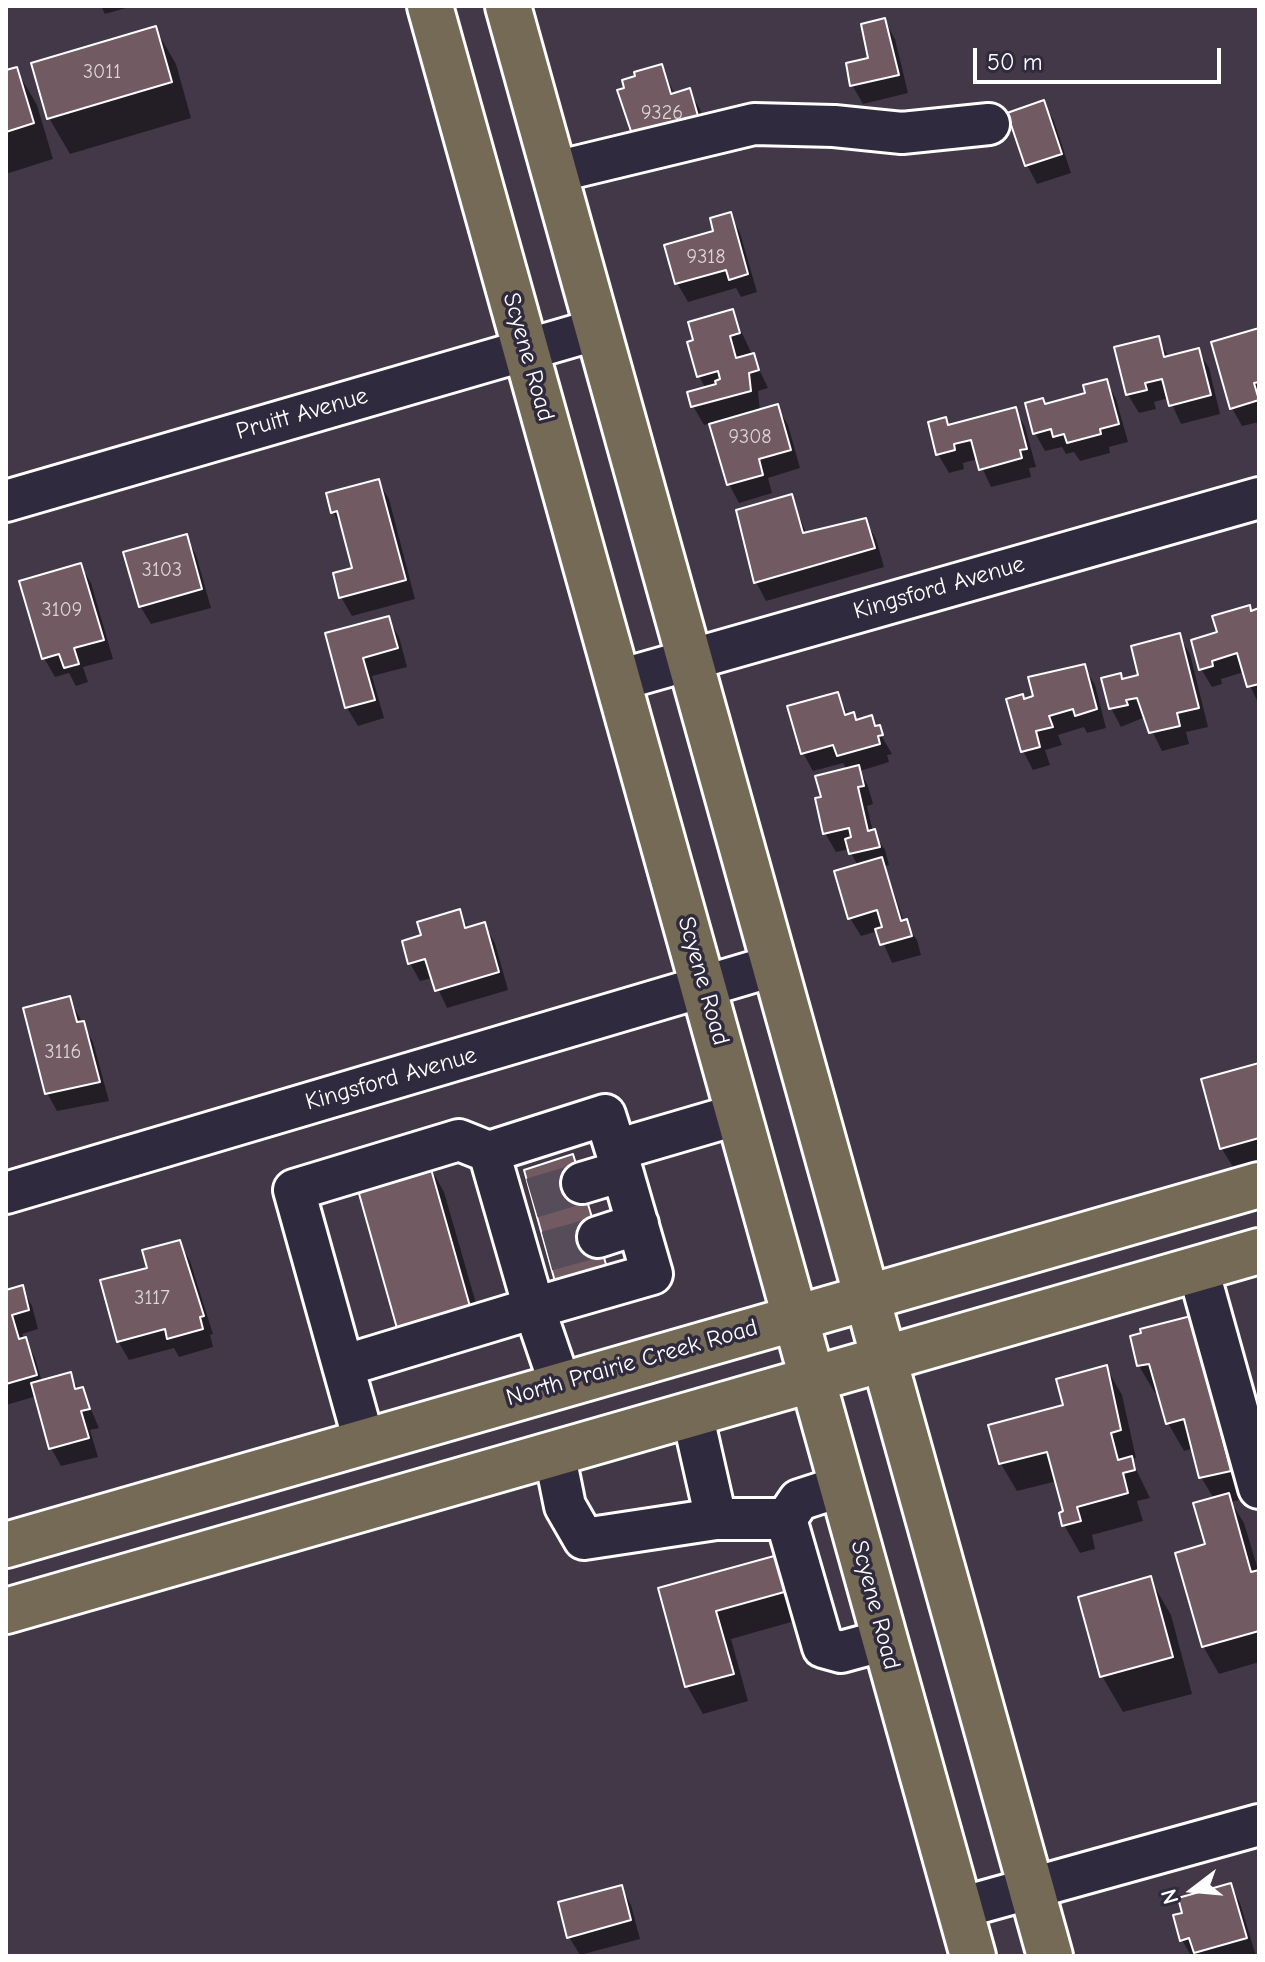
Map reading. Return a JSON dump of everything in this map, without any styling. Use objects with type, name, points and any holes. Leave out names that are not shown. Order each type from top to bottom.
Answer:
[{"type":"main road","name":"Scyene Road","points":[[430,6],[973,1956]]},
{"type":"main road","points":[[508,6],[1050,1956]]},
{"type":"main road","name":"North Prairie Creek Road","points":[[6,1545],[1259,1185]]},
{"type":"main road","points":[[6,1611],[1259,1251]]},
{"type":"street","points":[[555,172],[754,124],[834,126],[902,133],[989,124]]},
{"type":"street","name":"Pruitt Avenue","points":[[6,501],[598,329]]},
{"type":"street","name":"Kingsford Avenue","points":[[619,680],[1259,498]]},
{"type":"street","name":"Kingsford Avenue","points":[[6,1193],[776,965]]},
{"type":"street","points":[[582,1183],[619,1161],[739,1114]]},
{"type":"street","points":[[343,1366],[652,1274],[605,1115],[489,1152]]},
{"type":"street","points":[[364,1441],[294,1190],[459,1140],[489,1152],[518,1202],[533,1255],[534,1308],[560,1384]]},
{"type":"street","points":[[598,1237],[638,1224]]},
{"type":"street","points":[[1198,1269],[1259,1488]]},
{"type":"street","points":[[692,1413],[716,1519]]},
{"type":"street","points":[[554,1452],[565,1506],[584,1539],[716,1519],[786,1519]]},
{"type":"street","points":[[786,1519],[799,1500],[842,1486]]},
{"type":"street","points":[[786,1519],[823,1647],[841,1652],[885,1640]]},
{"type":"street","points":[[960,1908],[1259,1825]]},
{"type":"building","points":[[885,18],[899,75],[850,86],[846,63],[868,58],[861,24]]},
{"type":"building","points":[[156,26],[172,82],[47,119],[31,63]]},
{"type":"building","points":[[662,64],[671,94],[690,88],[700,123],[636,146],[617,90],[624,88],[622,80],[635,76],[634,72]]},
{"type":"building","points":[[17,67],[34,123],[6,132],[6,70]]},
{"type":"building","points":[[1044,100],[1062,154],[1025,166],[1007,113]]},
{"type":"building","points":[[731,212],[748,274],[729,280],[726,270],[675,284],[664,245],[713,231],[710,218]]},
{"type":"building","points":[[733,309],[740,333],[730,336],[736,358],[754,353],[759,370],[749,373],[751,391],[691,407],[687,392],[716,384],[715,381],[720,379],[718,371],[697,377],[687,342],[693,340],[688,322]]},
{"type":"building","points":[[1259,328],[1259,382],[1254,383],[1259,400],[1230,409],[1211,342]]},
{"type":"building","points":[[1159,336],[1164,357],[1199,348],[1211,395],[1169,406],[1162,379],[1145,383],[1147,390],[1126,395],[1114,347]]},
{"type":"building","points":[[1107,379],[1119,424],[1100,429],[1101,434],[1067,443],[1064,434],[1053,437],[1051,429],[1033,434],[1025,403],[1043,398],[1045,404],[1085,393],[1083,385]]},
{"type":"building","points":[[778,404],[791,450],[759,459],[763,475],[727,485],[709,424]]},
{"type":"building","points":[[1016,407],[1027,449],[1020,450],[1022,458],[979,470],[971,440],[954,444],[955,450],[936,455],[928,422],[946,417],[948,425]]},
{"type":"building","points":[[379,479],[406,580],[339,598],[333,573],[352,568],[337,511],[331,513],[326,493]]},
{"type":"building","points":[[792,494],[803,533],[866,518],[875,548],[754,583],[736,510]]},
{"type":"building","points":[[187,534],[202,589],[139,607],[123,552]]},
{"type":"building","points":[[81,563],[104,640],[74,648],[79,664],[64,668],[59,654],[42,659],[19,581]]},
{"type":"building","points":[[1250,605],[1251,611],[1259,608],[1259,684],[1247,687],[1237,653],[1212,661],[1213,666],[1199,670],[1191,640],[1217,632],[1212,616]]},
{"type":"building","points":[[389,616],[398,648],[363,658],[375,700],[345,708],[325,633]]},
{"type":"building","points":[[1180,633],[1199,708],[1177,713],[1180,726],[1149,733],[1137,698],[1126,700],[1128,705],[1109,709],[1101,678],[1121,673],[1122,679],[1138,675],[1131,646]]},
{"type":"building","points":[[1085,664],[1097,709],[1075,716],[1073,709],[1049,716],[1053,727],[1036,731],[1040,747],[1021,752],[1006,699],[1023,694],[1024,699],[1033,696],[1028,677]]},
{"type":"building","points":[[838,692],[845,715],[854,712],[856,720],[872,715],[875,726],[880,725],[883,735],[878,736],[880,744],[837,756],[833,745],[801,754],[787,706]]},
{"type":"building","points":[[859,765],[864,786],[858,787],[868,831],[875,829],[880,847],[849,854],[845,839],[851,837],[849,828],[823,834],[815,798],[821,797],[815,776]]},
{"type":"building","points":[[882,857],[901,921],[907,919],[912,936],[880,945],[875,929],[882,927],[877,910],[848,919],[834,871]]},
{"type":"building","points":[[460,909],[465,928],[485,922],[499,972],[435,991],[425,959],[408,964],[402,941],[421,935],[417,922]]},
{"type":"building","points":[[70,996],[77,1022],[84,1021],[100,1082],[45,1094],[23,1008]]},
{"type":"building","points":[[1259,1063],[1259,1138],[1220,1149],[1201,1079]]},
{"type":"building","points":[[573,1154],[611,1281],[559,1296],[524,1170]]},
{"type":"building","points":[[429,1162],[473,1317],[400,1339],[356,1183]]},
{"type":"building","points":[[180,1240],[204,1316],[200,1317],[203,1329],[167,1339],[165,1329],[117,1342],[100,1280],[147,1268],[142,1250]]},
{"type":"building","points":[[23,1285],[29,1310],[12,1315],[19,1339],[26,1337],[37,1375],[6,1384],[6,1290]]},
{"type":"building","points":[[1191,1316],[1231,1471],[1199,1478],[1184,1419],[1166,1424],[1149,1364],[1137,1366],[1130,1336],[1141,1333],[1140,1329]]},
{"type":"building","points":[[1107,1365],[1121,1430],[1111,1433],[1118,1460],[1132,1456],[1135,1470],[1123,1473],[1128,1493],[1077,1507],[1081,1521],[1062,1526],[1059,1513],[1063,1511],[1047,1452],[999,1464],[988,1425],[1063,1405],[1056,1379]]},
{"type":"building","points":[[71,1372],[75,1389],[83,1387],[90,1409],[81,1411],[89,1438],[49,1449],[31,1383]]},
{"type":"building","points":[[1229,1493],[1251,1572],[1259,1570],[1259,1631],[1202,1647],[1175,1553],[1205,1544],[1193,1503]]},
{"type":"building","points":[[785,1553],[795,1589],[716,1611],[734,1674],[685,1687],[658,1588]]},
{"type":"building","points":[[1151,1576],[1173,1657],[1100,1677],[1078,1597]]},
{"type":"building","points":[[1231,1883],[1247,1938],[1194,1953],[1189,1938],[1180,1941],[1173,1915],[1182,1913],[1178,1898]]},
{"type":"building","points":[[622,1885],[631,1920],[567,1938],[558,1902]]},
{"type":"tunnel","points":[[532,1198],[582,1183]]},
{"type":"tunnel","points":[[547,1251],[598,1237]]}]
